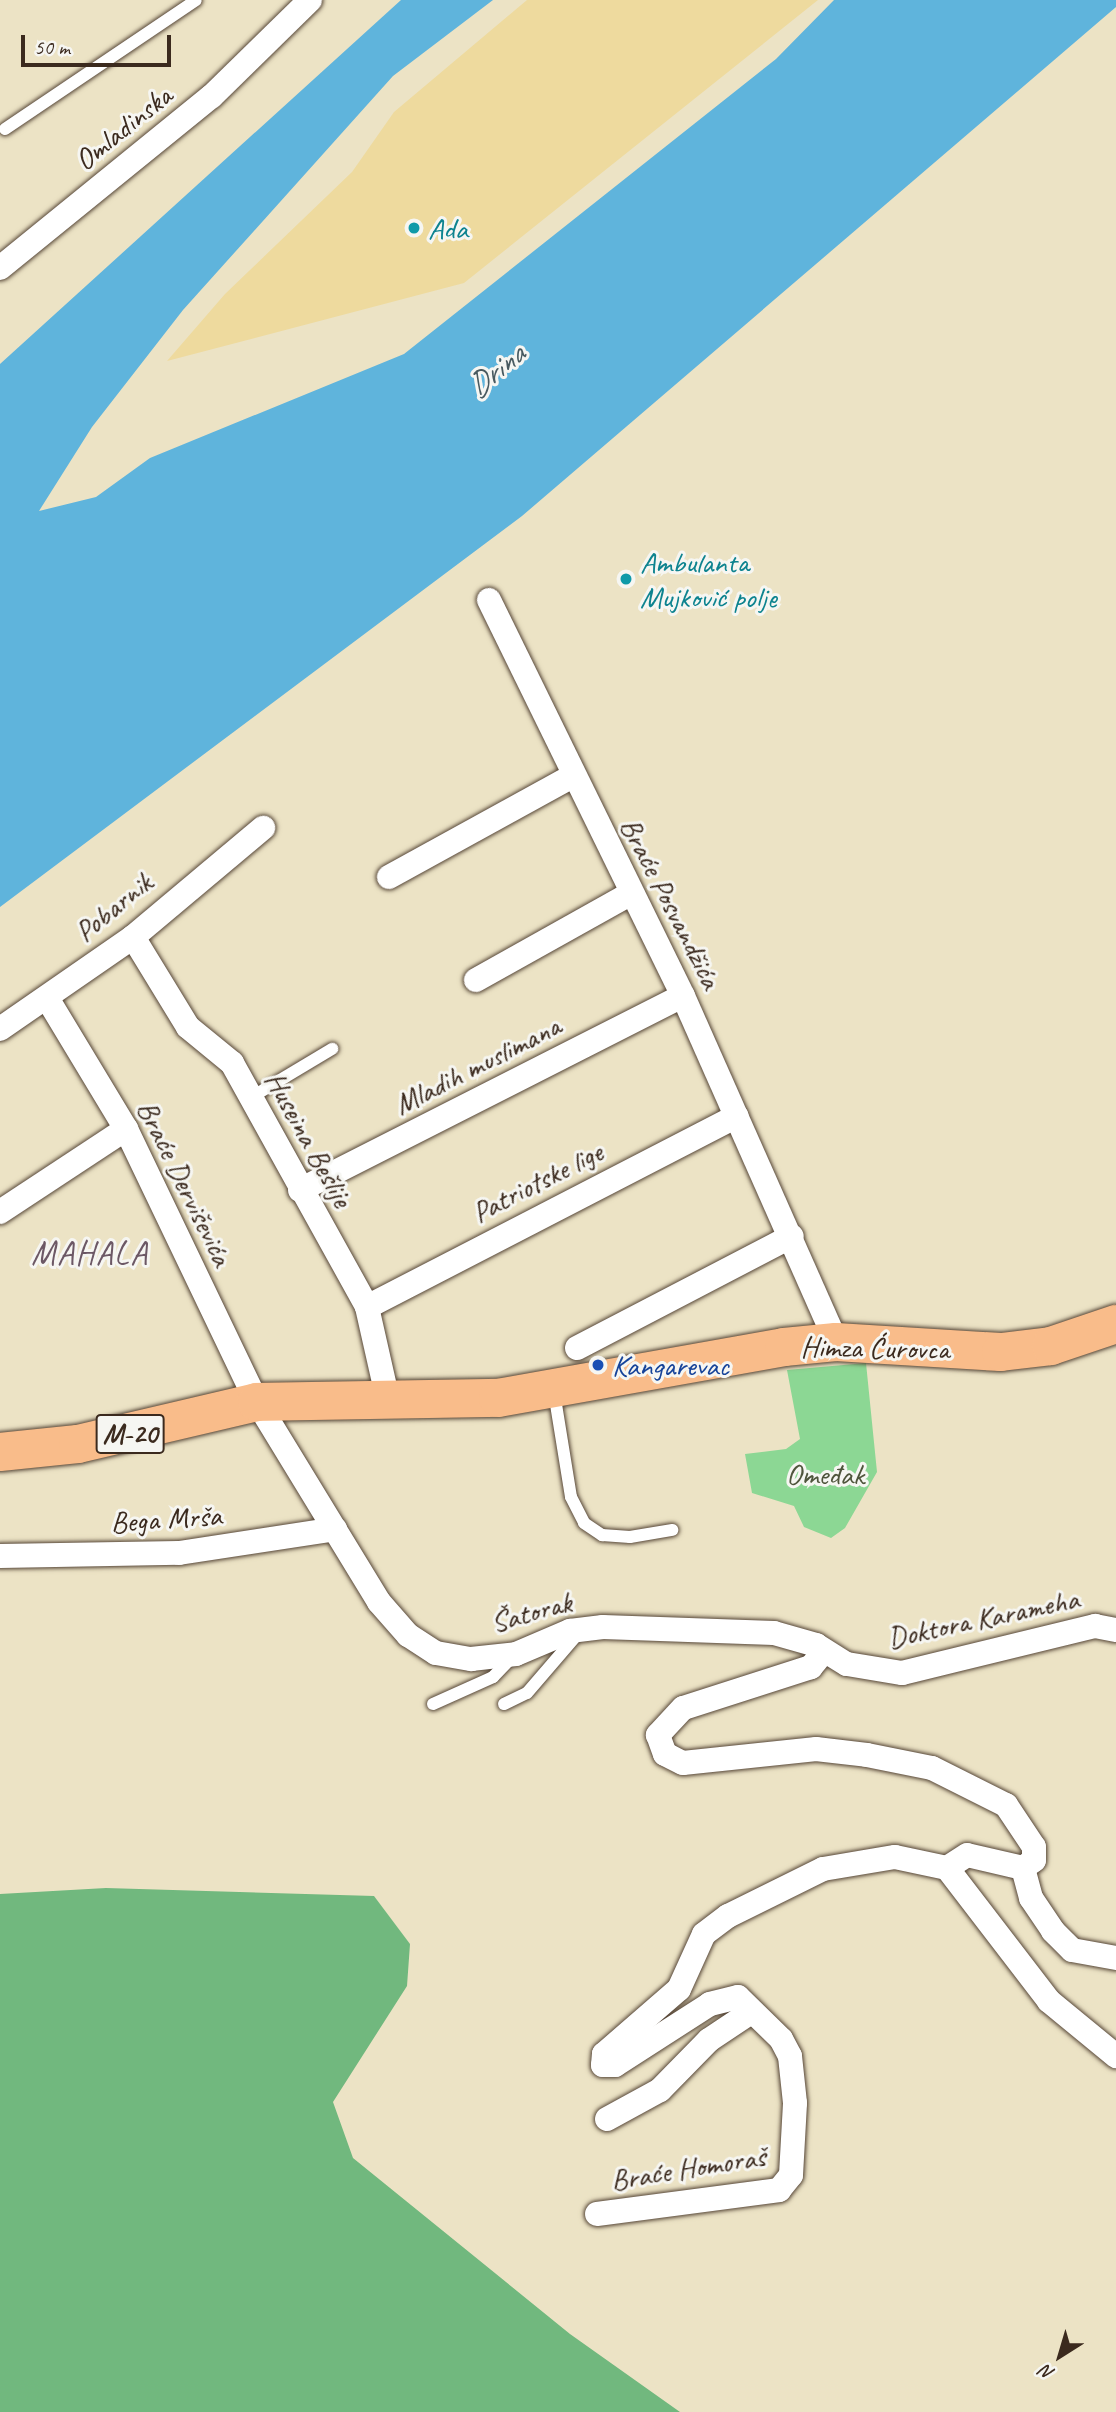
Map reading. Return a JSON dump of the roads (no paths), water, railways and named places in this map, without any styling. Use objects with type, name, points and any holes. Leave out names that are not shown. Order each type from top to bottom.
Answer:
[{"type":"main road","name":"Himza Ćurovca","points":[[257,1402],[387,1396],[498,1398],[554,1391],[668,1363],[836,1342],[1001,1352],[1051,1346],[1116,1324]]},
{"type":"main road","name":"M-20","points":[[0,1452],[78,1444],[257,1402]]},
{"type":"street","name":"Omladinska","points":[[0,268],[212,96],[310,0]]},
{"type":"street","name":"Braće Posvandžića","points":[[489,600],[630,894],[683,996],[792,1237],[836,1342]]},
{"type":"street","points":[[389,877],[573,776]]},
{"type":"street","name":"Pobarnik","points":[[0,1029],[134,937],[263,828]]},
{"type":"street","points":[[476,980],[630,894]]},
{"type":"street","name":"Huseina Bešlije","points":[[134,937],[162,991],[188,1027],[232,1063],[300,1190],[368,1307],[387,1396]]},
{"type":"street","name":"Mladih muslimana","points":[[300,1190],[683,996]]},
{"type":"street","name":"Braće Derviševića","points":[[47,998],[126,1129],[257,1402]]},
{"type":"street","name":"Patriotske lige","points":[[368,1307],[737,1116]]},
{"type":"street","points":[[0,1212],[126,1129]]},
{"type":"street","points":[[578,1348],[792,1237]]},
{"type":"street","name":"Šatorak","points":[[257,1402],[335,1529],[408,1635],[436,1653],[471,1659],[516,1654],[582,1629],[774,1633],[824,1651]]},
{"type":"street","name":"Bega Mrša","points":[[0,1556],[178,1553],[335,1529]]},
{"type":"street","name":"Doktora Karameha","points":[[824,1651],[847,1664],[901,1673],[1094,1626],[1116,1630]]},
{"type":"street","points":[[824,1651],[811,1667],[683,1708],[658,1735],[665,1755],[683,1763],[816,1749],[932,1768],[1006,1805],[1034,1847],[1034,1860],[1023,1868]]},
{"type":"street","points":[[1023,1868],[984,1854],[947,1868],[1049,2001],[1116,2056]]},
{"type":"street","name":"Braće Homoraš","points":[[597,2214],[779,2190],[787,2183],[794,2075],[781,2039],[737,1997],[726,1997],[615,2065],[603,2065],[604,2054],[679,1989],[704,1934],[728,1916],[822,1869],[863,1858],[895,1857],[947,1868]]},
{"type":"street","points":[[1023,1868],[1031,1898],[1053,1931],[1072,1950],[1116,1958]]},
{"type":"street","points":[[607,2119],[660,2090],[709,2040],[751,2012]]},
{"type":"lane","points":[[5,129],[196,0]]},
{"type":"lane","points":[[250,1098],[332,1049]]},
{"type":"lane","points":[[554,1391],[571,1497],[584,1523],[602,1535],[630,1537],[672,1530]]},
{"type":"lane","points":[[504,1704],[527,1693],[582,1629]]},
{"type":"lane","points":[[433,1704],[493,1677],[516,1654]]},
{"type":"water","name":"Drina","points":[[401,0],[493,0],[393,76],[183,310],[92,427],[39,511],[96,497],[150,458],[404,354],[776,59],[834,0],[1116,0],[1116,7],[522,516],[0,907],[0,364]]},
{"type":"place","name":"Ada","points":[[414,228]]},
{"type":"place","name":"Ambulanta Mujković polje","points":[[626,579]]},
{"type":"place","name":"Kangarevac","points":[[598,1365]]},
{"type":"district","name":"MAHALA","points":[[90,1254]]},
{"type":"park label","name":"Omeđak","points":[[825,1474]]}]
